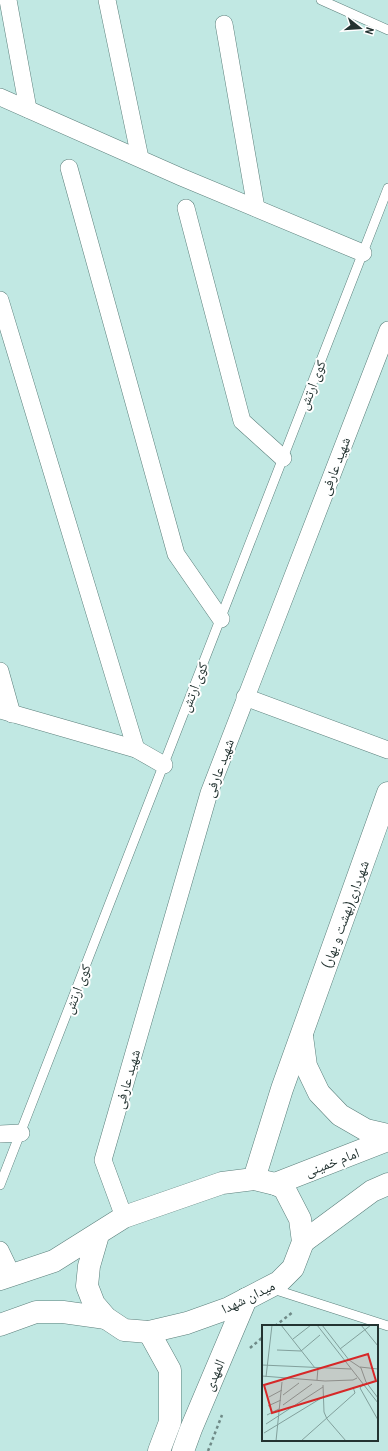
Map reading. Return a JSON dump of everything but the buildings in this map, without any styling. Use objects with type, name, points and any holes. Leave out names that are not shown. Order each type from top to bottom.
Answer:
[{"type":"main road","name":"شهرداری(بهشت و بهار)","points":[[254,1179],[282,1089],[388,793]]},
{"type":"main road","points":[[302,1036],[306,1066],[319,1093],[340,1115],[366,1130],[388,1135]]},
{"type":"main road","name":"امام خمینی","points":[[275,1184],[388,1140]]},
{"type":"main road","points":[[6,1277],[54,1261],[98,1235],[124,1217],[222,1183],[254,1179],[275,1184]]},
{"type":"main road","name":"میدان شهدا","points":[[98,1235],[89,1266],[87,1286],[94,1304],[106,1318],[124,1330],[149,1332],[187,1323],[229,1308],[279,1282],[293,1268],[303,1242],[300,1219],[284,1188],[275,1184]]},
{"type":"main road","points":[[303,1242],[372,1191],[388,1184]]},
{"type":"main road","name":"المهدی","points":[[183,1451],[246,1299]]},
{"type":"main road","points":[[0,1325],[36,1312],[63,1312],[106,1318]]},
{"type":"main road","points":[[149,1332],[170,1370],[170,1422],[159,1451]]},
{"type":"street","points":[[8,0],[28,109]]},
{"type":"street","points":[[107,0],[140,158]]},
{"type":"street","points":[[224,24],[256,208]]},
{"type":"street","points":[[0,97],[363,253]]},
{"type":"street","points":[[69,168],[176,554],[221,619]]},
{"type":"street","points":[[186,208],[242,421],[283,458]]},
{"type":"street","points":[[0,300],[136,749]]},
{"type":"street","name":"شهید عارفی","points":[[124,1217],[103,1160],[209,793],[388,330]]},
{"type":"street","points":[[0,671],[6,712],[136,749],[164,764]]},
{"type":"street","points":[[245,697],[388,750]]},
{"type":"street","points":[[0,1134],[21,1133]]},
{"type":"street","points":[[0,1250],[6,1277]]},
{"type":"lane","points":[[321,0],[388,30]]},
{"type":"lane","name":"کوی ارتش","points":[[0,1185],[388,188]]},
{"type":"lane","points":[[269,1287],[388,1326]]},
{"type":"path","points":[[277,1325],[307,1300]]}]
